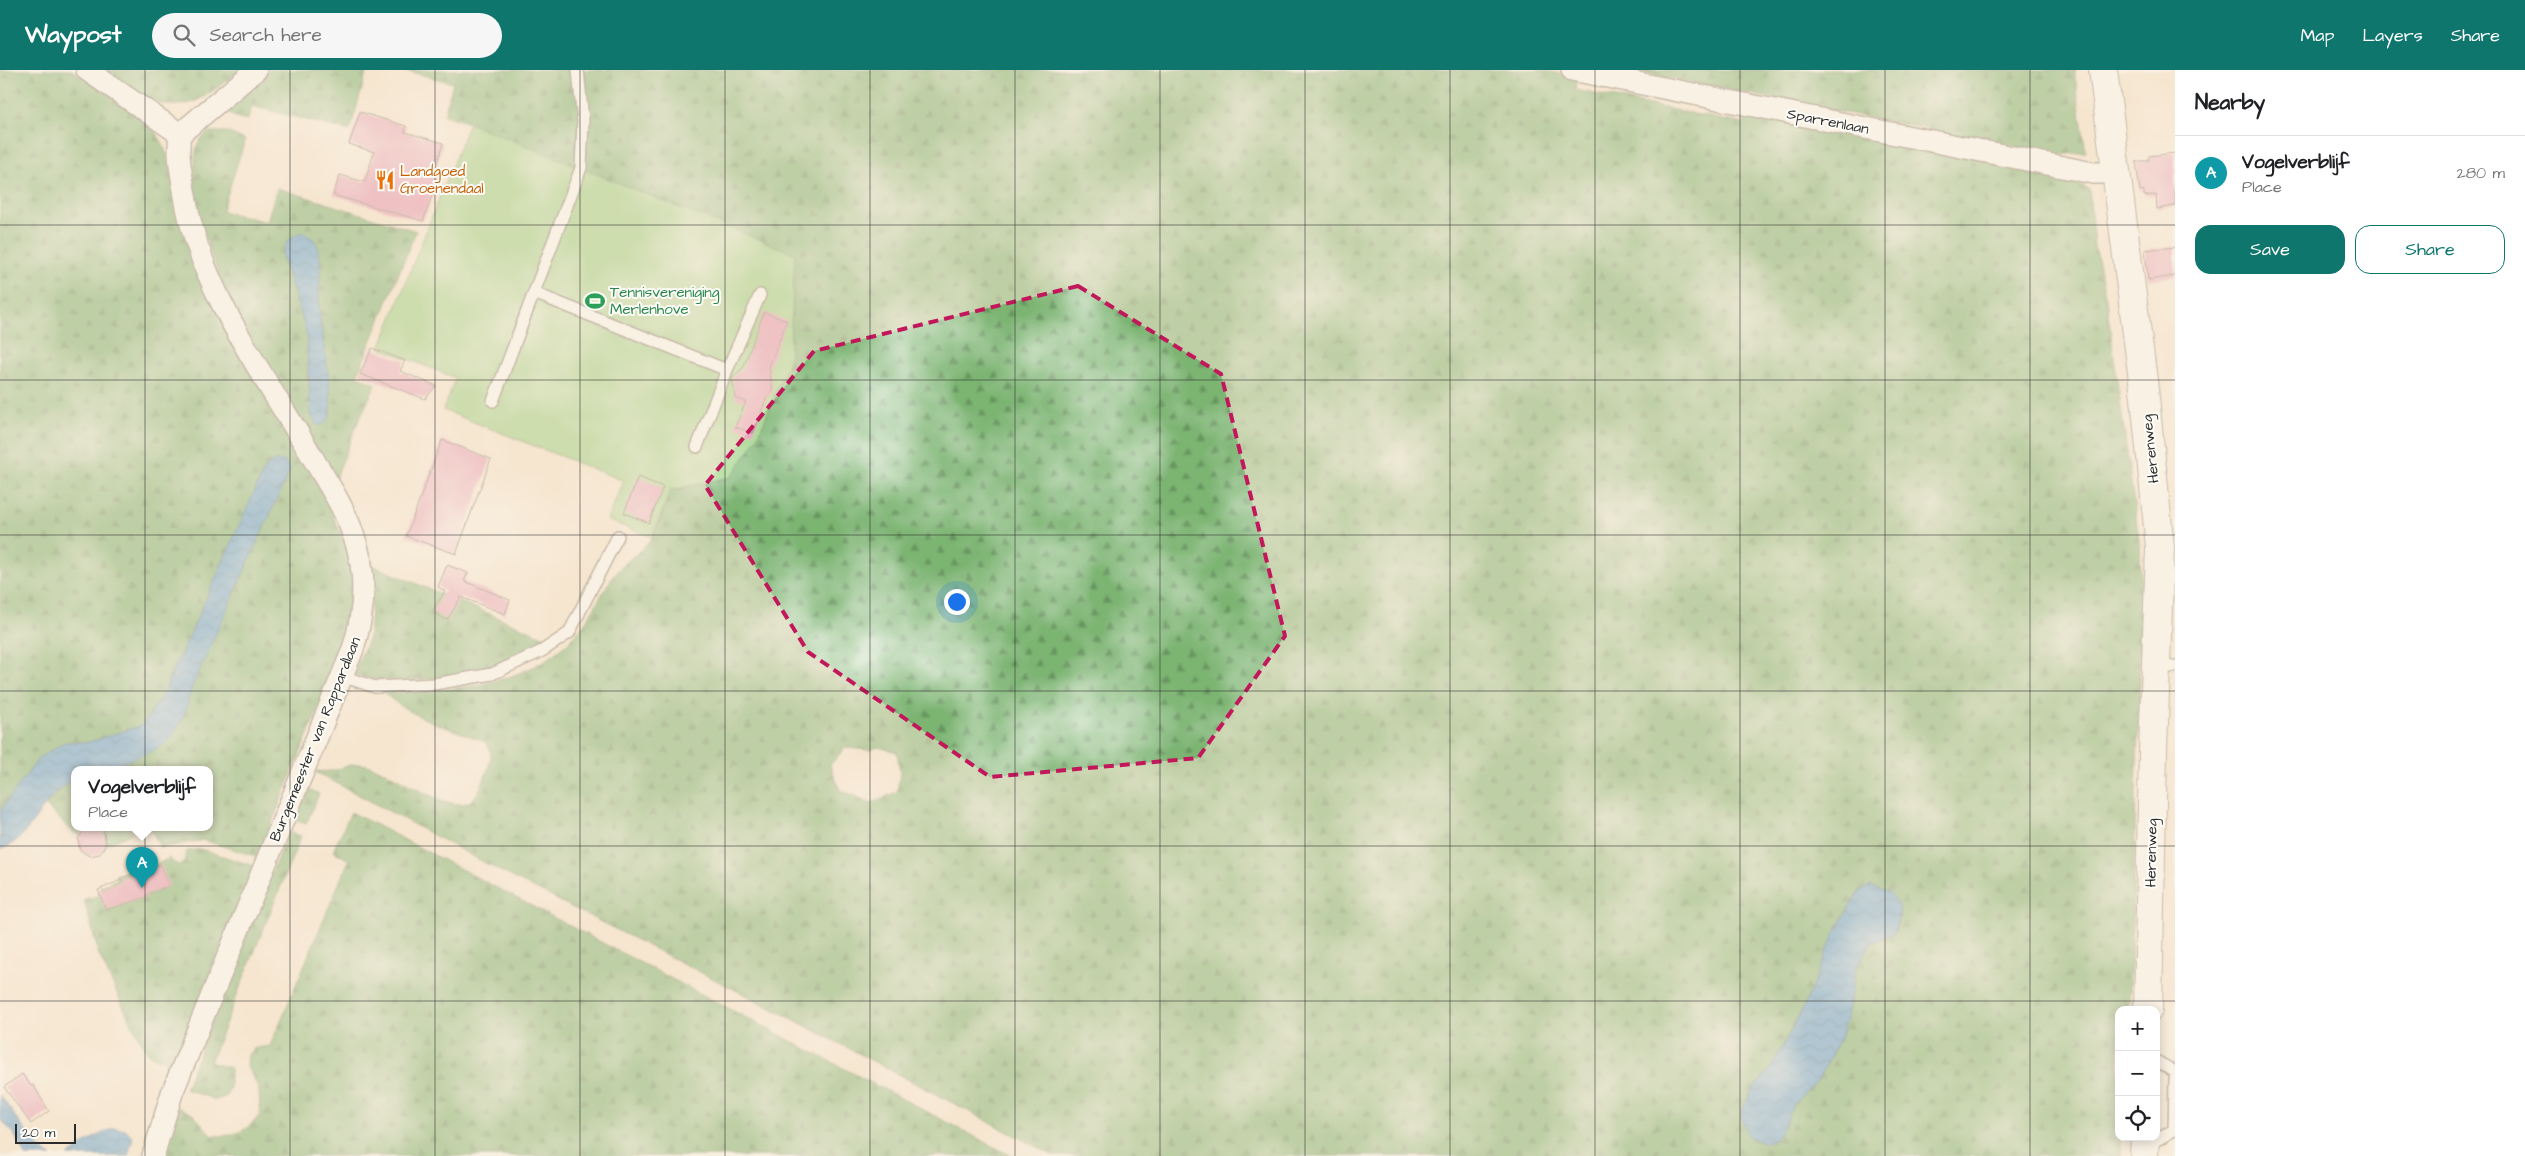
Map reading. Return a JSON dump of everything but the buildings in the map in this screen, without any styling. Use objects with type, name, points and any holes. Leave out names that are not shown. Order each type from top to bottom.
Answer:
[{"type":"main road","name":"Herenweg","points":[[2103,70],[2144,388],[2160,541],[2165,668],[2148,1006]]},
{"type":"street","points":[[87,70],[180,134],[256,70]]},
{"type":"street","name":"Sparrenlaan","points":[[1572,70],[2084,172],[2115,172]]},
{"type":"street","name":"Burgemeester van Rappardlaan","points":[[153,1156],[172,1093],[353,649],[364,608],[360,562],[354,535],[341,509],[248,350],[200,254],[186,208],[178,147],[180,134]]},
{"type":"lane","points":[[493,401],[582,168],[583,121],[578,70]]},
{"type":"lane","points":[[534,293],[727,370]]},
{"type":"lane","points":[[697,447],[727,370],[760,295]]},
{"type":"lane","points":[[342,676],[375,687],[434,684],[492,674],[542,651],[568,633],[618,536]]},
{"type":"lane","points":[[2160,1063],[2175,1072]]},
{"type":"lane","points":[[2145,1147],[2174,1130],[2175,1079]]},
{"type":"highlighted area","points":[[1078,286],[1221,374],[1285,636],[1198,758],[990,777],[808,652],[705,485],[814,351]]},
{"type":"green space","points":[[0,70],[71,70],[129,107],[150,124],[162,142],[169,161],[174,186],[344,539],[351,563],[355,600],[346,640],[258,857],[203,840],[160,848],[152,831],[213,831],[213,766],[113,766],[168,742],[183,719],[192,687],[180,653],[165,690],[143,725],[89,742],[64,743],[39,758],[0,811]]},
{"type":"green space","points":[[99,70],[242,70],[204,97],[190,103],[178,105],[166,104],[142,97]]},
{"type":"green space","points":[[269,70],[367,70],[350,131],[252,106],[248,120],[232,115],[227,106],[252,82]]},
{"type":"green space","points":[[403,70],[1538,70],[1578,77],[1575,90],[1744,124],[1747,112],[2063,175],[2089,189],[2094,245],[2106,299],[2140,547],[2139,700],[2130,992],[2128,1006],[2115,1006],[2115,1141],[2120,1141],[2121,1156],[1054,1156],[785,1015],[502,872],[314,771],[330,771],[356,764],[367,765],[447,802],[459,804],[472,800],[483,782],[489,765],[491,754],[487,744],[484,741],[419,716],[384,693],[438,690],[491,682],[516,674],[539,663],[561,649],[580,629],[615,574],[653,536],[671,490],[731,477],[469,123],[444,115],[453,83]],"holes":[[[878,747],[897,752],[900,773],[897,792],[872,803],[840,790],[830,765],[845,748],[870,750]],[[1900,915],[1895,932],[1870,944],[1855,970],[1848,1012],[1840,1039],[1818,1080],[1793,1104],[1785,1124],[1761,1080],[1769,1072],[1805,1004]]]},
{"type":"green space","points":[[1629,70],[2074,70],[2086,152],[2059,155]]},
{"type":"green space","name":"Tennisvereniging Merlenhove","points":[[469,123],[795,254],[789,361],[757,439],[731,477],[671,490],[652,537],[607,520],[624,481],[443,410],[456,378],[380,348]]},
{"type":"green space","points":[[209,132],[227,132],[245,140],[222,211],[267,222],[277,188],[416,231],[357,376],[376,384],[356,426],[335,480],[244,327],[206,241],[196,201],[195,165],[197,146],[201,139]],"holes":[[[282,256],[320,258],[319,306],[331,402],[311,415],[306,330]]]},
{"type":"green space","points":[[369,564],[550,639],[533,651],[510,661],[454,675],[397,680],[373,679],[353,674],[369,637],[372,597]]},
{"type":"green space","points":[[71,782],[71,830],[45,805],[66,784]]},
{"type":"green space","points":[[307,788],[319,794],[306,824],[293,820]]},
{"type":"green space","points":[[351,812],[1012,1156],[163,1156],[178,1107],[194,1115],[212,1136],[234,1134],[244,1130],[260,1115],[259,1089],[247,1067],[248,1054],[255,1048],[270,1046],[349,860],[333,851]]},
{"type":"green space","points":[[132,831],[133,833],[105,845],[73,832]]},
{"type":"green space","points":[[288,832],[301,836],[210,1062],[230,1068],[230,1088],[225,1097],[216,1100],[185,1089]]},
{"type":"green space","points":[[201,849],[254,866],[173,1064],[149,1055],[131,1023],[99,955],[84,899],[103,895],[100,887],[117,879],[116,876],[142,865],[145,870],[170,858],[172,862],[179,865],[184,862],[187,851]]},
{"type":"water","points":[[303,232],[314,240],[319,255],[319,306],[330,389],[330,417],[323,425],[317,425],[311,415],[306,330],[282,256],[288,240]]},
{"type":"water","points":[[274,461],[284,461],[290,470],[192,687],[183,719],[168,742],[150,752],[114,766],[71,766],[71,783],[54,794],[23,835],[0,850],[0,811],[39,758],[64,742],[89,742],[143,725],[165,690],[265,468]]},
{"type":"water","points":[[1871,886],[1889,893],[1900,908],[1895,932],[1870,944],[1855,970],[1848,1012],[1840,1039],[1818,1080],[1793,1104],[1785,1124],[1774,1141],[1760,1142],[1748,1136],[1741,1116],[1743,1108],[1752,1091],[1769,1072],[1805,1004],[1832,939],[1848,909],[1860,891]]},
{"type":"water","points":[[0,1095],[31,1138],[45,1152],[52,1156],[26,1156],[13,1133],[0,1119]]},
{"type":"water","points":[[115,1128],[125,1130],[133,1137],[128,1156],[68,1156],[90,1140]]},
{"type":"place","name":"Landgoed Groenendaal","points":[[385,180]]},
{"type":"place","name":"Tennisvereniging Merlenhove","points":[[595,301]]},
{"type":"place","name":"Vogelverblijf","points":[[142,888]]}]
